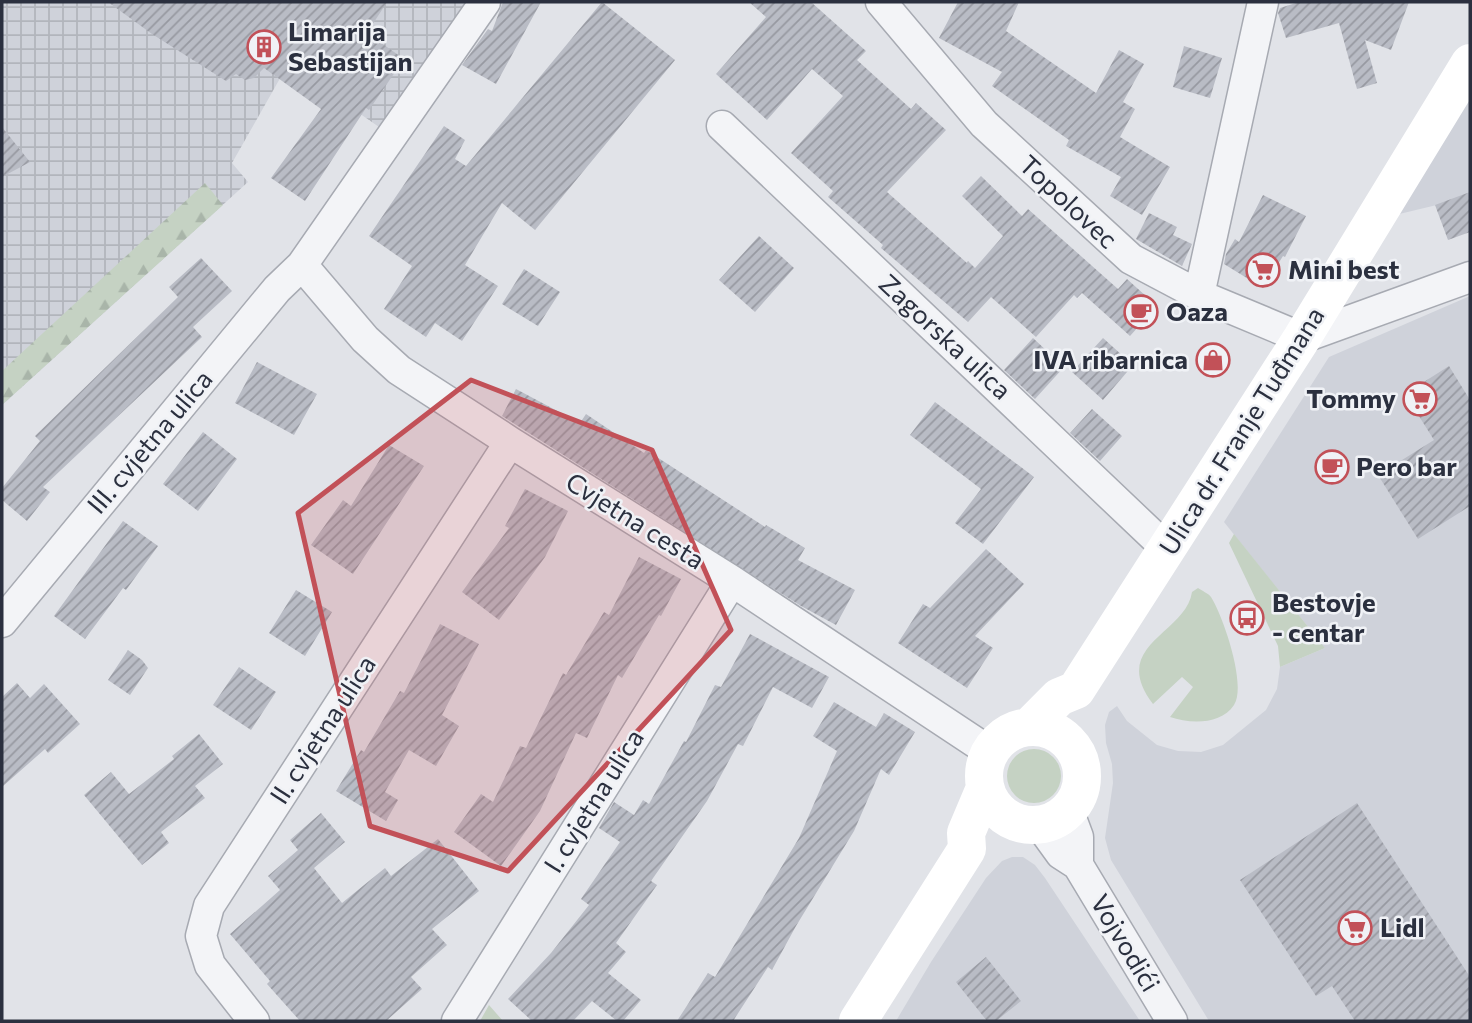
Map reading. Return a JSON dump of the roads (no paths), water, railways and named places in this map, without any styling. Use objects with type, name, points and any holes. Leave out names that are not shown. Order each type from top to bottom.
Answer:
[{"type":"main road","name":"Ulica dr. Franje Tuđmana","points":[[1030,727],[1059,697],[1076,690],[1302,338],[1470,63]]},
{"type":"main road","points":[[1076,690],[1080,708],[1077,755]]},
{"type":"main road","points":[[858,1021],[967,849],[967,832],[1000,739],[1014,731],[1030,727],[1058,733],[1077,755],[1082,769],[1082,784],[1077,798],[1041,819],[967,849]]},
{"type":"main road","points":[[987,770],[992,803],[1002,815],[1041,819]]},
{"type":"street","name":"III. cvjetna ulica","points":[[2,622],[277,289],[302,265],[485,2]]},
{"type":"street","name":"Topolovec","points":[[881,2],[984,124],[1131,259],[1199,295],[1302,338]]},
{"type":"street","points":[[1199,295],[1264,2]]},
{"type":"street","name":"Zagorska ulica","points":[[722,126],[1167,549]]},
{"type":"street","name":"Cvjetna cesta","points":[[302,265],[365,338],[400,370],[732,581],[987,770]]},
{"type":"street","points":[[1302,338],[1470,277]]},
{"type":"street","name":"II. cvjetna ulica","points":[[254,1021],[210,965],[201,936],[209,906],[510,442]]},
{"type":"street","name":"I. cvjetna ulica","points":[[457,1021],[732,581]]},
{"type":"street","name":"Vojvodići","points":[[1041,819],[1061,854],[1078,865],[1172,1021]]},
{"type":"place","name":"Limarija Sebastijan","points":[[264,47]]},
{"type":"place","name":"Mini best","points":[[1263,270]]},
{"type":"place","name":"Oaza","points":[[1141,312]]},
{"type":"place","name":"IVA ribarnica","points":[[1213,360]]},
{"type":"place","name":"Tommy","points":[[1420,399]]},
{"type":"place","name":"Pero bar","points":[[1332,467]]},
{"type":"place","name":"Bestovje - centar","points":[[1247,618]]},
{"type":"place","name":"Lidl","points":[[1355,928]]}]
